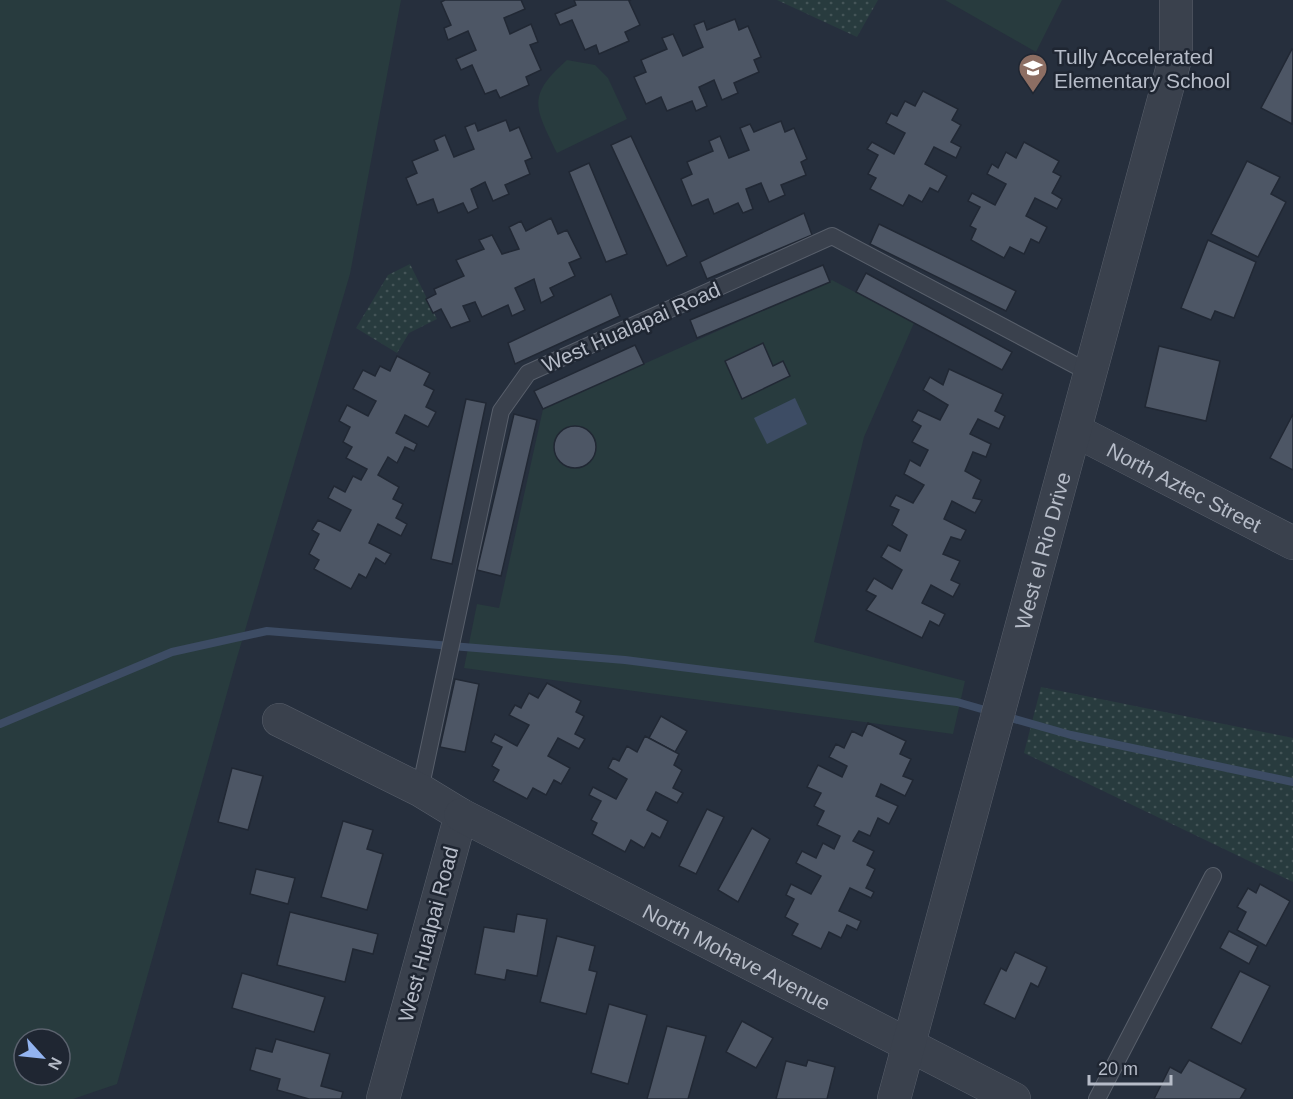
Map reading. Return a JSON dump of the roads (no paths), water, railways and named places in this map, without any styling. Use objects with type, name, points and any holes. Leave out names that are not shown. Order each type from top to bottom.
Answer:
[{"type":"street","name":"West el Rio Drive","points":[[894,1099],[1076,431],[1088,372],[1176,55],[1176,0]]},
{"type":"street","name":"North Aztec Street","points":[[1076,431],[1293,543]]},
{"type":"street","points":[[279,720],[420,790],[461,816]]},
{"type":"street","name":"North Mohave Avenue","points":[[461,816],[1014,1099]]},
{"type":"street","name":"West Hualpai Road","points":[[383,1099],[461,816]]},
{"type":"lane","name":"West Hualapai Road","points":[[420,790],[501,411],[528,373],[832,236],[1088,372]]},
{"type":"lane","points":[[1097,1099],[1213,876]]},
{"type":"water","points":[[795,398],[807,424],[767,444],[754,418]]},
{"type":"waterway","points":[[0,724],[172,652],[267,631],[625,660],[957,702],[992,712]]},
{"type":"waterway","points":[[1004,716],[1071,735],[1293,782]]},
{"type":"place","name":"Tully Accelerated Elementary School","points":[[1033,94]]}]
